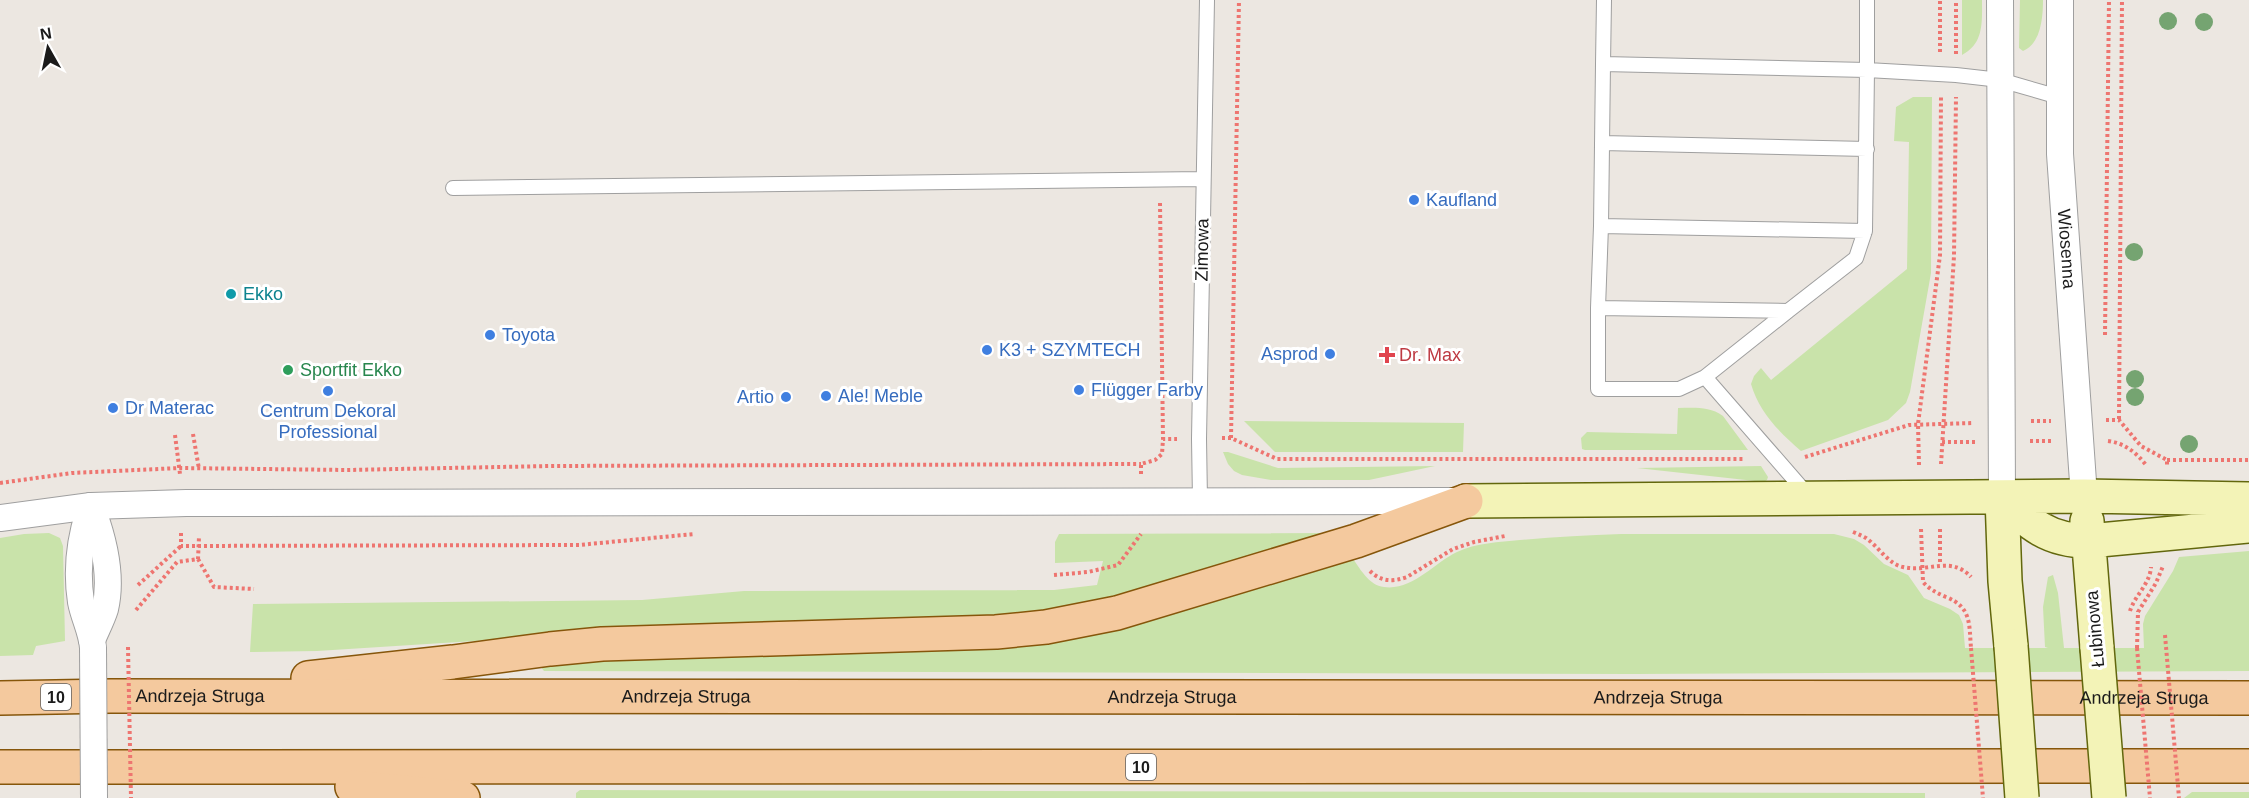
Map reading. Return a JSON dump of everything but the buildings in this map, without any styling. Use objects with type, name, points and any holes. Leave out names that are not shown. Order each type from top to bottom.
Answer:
[{"type":"main road","points":[[111,696],[285,681],[591,645],[986,632],[1046,627],[1117,613],[1316,554],[1466,501]]},
{"type":"main road","name":"Andrzeja Struga","points":[[0,698],[111,696],[2249,698]]},
{"type":"main road","name":"10","points":[[0,767],[2249,766]]},
{"type":"main road","points":[[32,767],[394,790],[463,798]]},
{"type":"street","points":[[2000,0],[2002,497],[2005,581],[2022,798]]},
{"type":"street","name":"Wiosenna","points":[[2060,0],[2059,97],[2070,309],[2084,496]]},
{"type":"street","points":[[0,518],[91,506],[186,503],[1466,501],[2084,496],[2249,499]]},
{"type":"street","name":"Łubinowa","points":[[2084,496],[2109,798]]},
{"type":"street","points":[[2002,497],[2023,518],[2044,532],[2068,541],[2249,526]]},
{"type":"street","points":[[91,506],[104,549],[107,571],[105,609],[93,644],[94,798]]},
{"type":"lane","name":"Zimowa","points":[[1200,500],[1207,0]]},
{"type":"lane","points":[[1604,0],[1598,389],[1678,389],[1705,377],[1856,258],[1865,231],[1867,0]]},
{"type":"lane","points":[[1603,64],[1867,70],[1956,75],[2000,80],[2059,97]]},
{"type":"lane","points":[[1602,144],[1867,149]]},
{"type":"lane","points":[[453,188],[1203,179]]},
{"type":"lane","points":[[1601,226],[1865,231]]},
{"type":"lane","points":[[1598,308],[1788,311]]},
{"type":"lane","points":[[1705,377],[1810,498]]},
{"type":"path","points":[[1231,438],[1239,0]]},
{"type":"path","points":[[1940,0],[1940,255],[1918,424],[1922,566],[1923,582],[1926,586],[1959,604],[1965,610],[1968,618],[1983,798]]},
{"type":"path","points":[[1942,442],[1954,256],[1956,0]]},
{"type":"path","points":[[2105,342],[2109,0]]},
{"type":"path","points":[[2119,420],[2122,0]]},
{"type":"path","points":[[0,483],[72,473],[180,468],[347,470],[561,466],[1142,464],[1155,460],[1162,454],[1163,439],[1160,180]]},
{"type":"path","points":[[2106,409],[2106,441],[2118,442],[2129,448],[2148,466]]},
{"type":"path","points":[[1216,438],[1231,438],[1277,459],[1776,458],[1803,457],[1918,424]]},
{"type":"path","points":[[193,434],[199,478]]},
{"type":"path","points":[[175,435],[180,478]]},
{"type":"path","points":[[1163,439],[1180,439]]},
{"type":"path","points":[[2167,460],[2249,460]]},
{"type":"path","points":[[1142,464],[1142,483]]},
{"type":"path","points":[[1848,529],[1867,539],[1890,560],[1902,567],[1951,565],[1969,574],[1974,581]]},
{"type":"path","points":[[181,537],[181,546],[579,545],[704,533]]},
{"type":"path","points":[[1054,575],[1088,572],[1118,565],[1141,534]]},
{"type":"path","points":[[1366,567],[1379,578],[1388,581],[1400,579],[1453,549],[1474,542],[1514,535]]},
{"type":"path","points":[[199,537],[198,559],[214,587],[254,589]]},
{"type":"path","points":[[136,612],[177,562],[198,559]]},
{"type":"path","points":[[2150,798],[2137,648],[2138,612],[2140,605],[2156,583],[2164,562]]},
{"type":"path","points":[[2128,615],[2135,598],[2148,580],[2151,565]]},
{"type":"path","points":[[2165,635],[2179,798]]},
{"type":"path","points":[[128,647],[131,798]]},
{"type":"green space","points":[[1962,0],[1982,0],[1982,8],[1978,39],[1962,55]]},
{"type":"green space","points":[[2020,0],[2043,0],[2040,29],[2034,42],[2023,51],[2019,48]]},
{"type":"green space","points":[[1913,97],[1932,97],[1931,273],[1910,392],[1906,403],[1888,420],[1801,451],[1771,421],[1759,404],[1751,384],[1761,368],[1771,380],[1907,269],[1909,142],[1894,141],[1896,107]]},
{"type":"green space","points":[[1678,408],[1701,408],[1723,416],[1748,450],[1582,449],[1581,438],[1587,432],[1677,434]]},
{"type":"green space","points":[[1244,421],[1464,423],[1463,452],[1275,452]]},
{"type":"green space","points":[[1223,452],[1278,468],[1435,466],[1369,480],[1271,480],[1242,475],[1234,471]]},
{"type":"green space","points":[[1761,466],[1768,477],[1764,482],[1637,468]]},
{"type":"green space","points":[[49,533],[60,538],[63,546],[65,641],[36,646],[33,655],[0,656],[0,538]]},
{"type":"green space","points":[[1333,533],[1119,599],[999,619],[601,633],[317,651],[250,652],[253,604],[642,600],[744,591],[1054,590],[1097,585],[1103,561],[1055,563],[1055,542],[1059,534]]},
{"type":"green space","points":[[1621,534],[1834,534],[1854,539],[1884,564],[1908,575],[1924,598],[1959,615],[1963,624],[1965,648],[2048,648],[2045,647],[2043,607],[2048,577],[2053,575],[2058,593],[2064,648],[2144,648],[2145,616],[2179,557],[2249,551],[2249,671],[1634,674],[544,671],[540,666],[543,661],[962,645],[1351,556],[1374,583],[1384,587],[1394,587],[1413,581],[1448,557],[1472,547],[1496,542]]},
{"type":"green space","points":[[580,790],[1925,793],[1925,798],[576,798],[576,793]]},
{"type":"green space","points":[[2192,792],[2249,792],[2249,798],[2184,798]]},
{"type":"place","name":"Kaufland","points":[[1414,200]]},
{"type":"place","name":"Ekko","points":[[231,294]]},
{"type":"place","name":"Toyota","points":[[490,335]]},
{"type":"place","name":"K3 + SZYMTECH","points":[[987,350]]},
{"type":"place","name":"Asprod","points":[[1330,354]]},
{"type":"place","name":"Dr. Max","points":[[1387,355]]},
{"type":"place","name":"Sportfit Ekko","points":[[288,370]]},
{"type":"place","name":"Flügger Farby","points":[[1079,390]]},
{"type":"place","name":"Centrum Dekoral Professional","points":[[328,391]]},
{"type":"place","name":"Ale! Meble","points":[[826,396]]},
{"type":"place","name":"Artio","points":[[786,397]]},
{"type":"place","name":"Dr Materac","points":[[113,408]]}]
